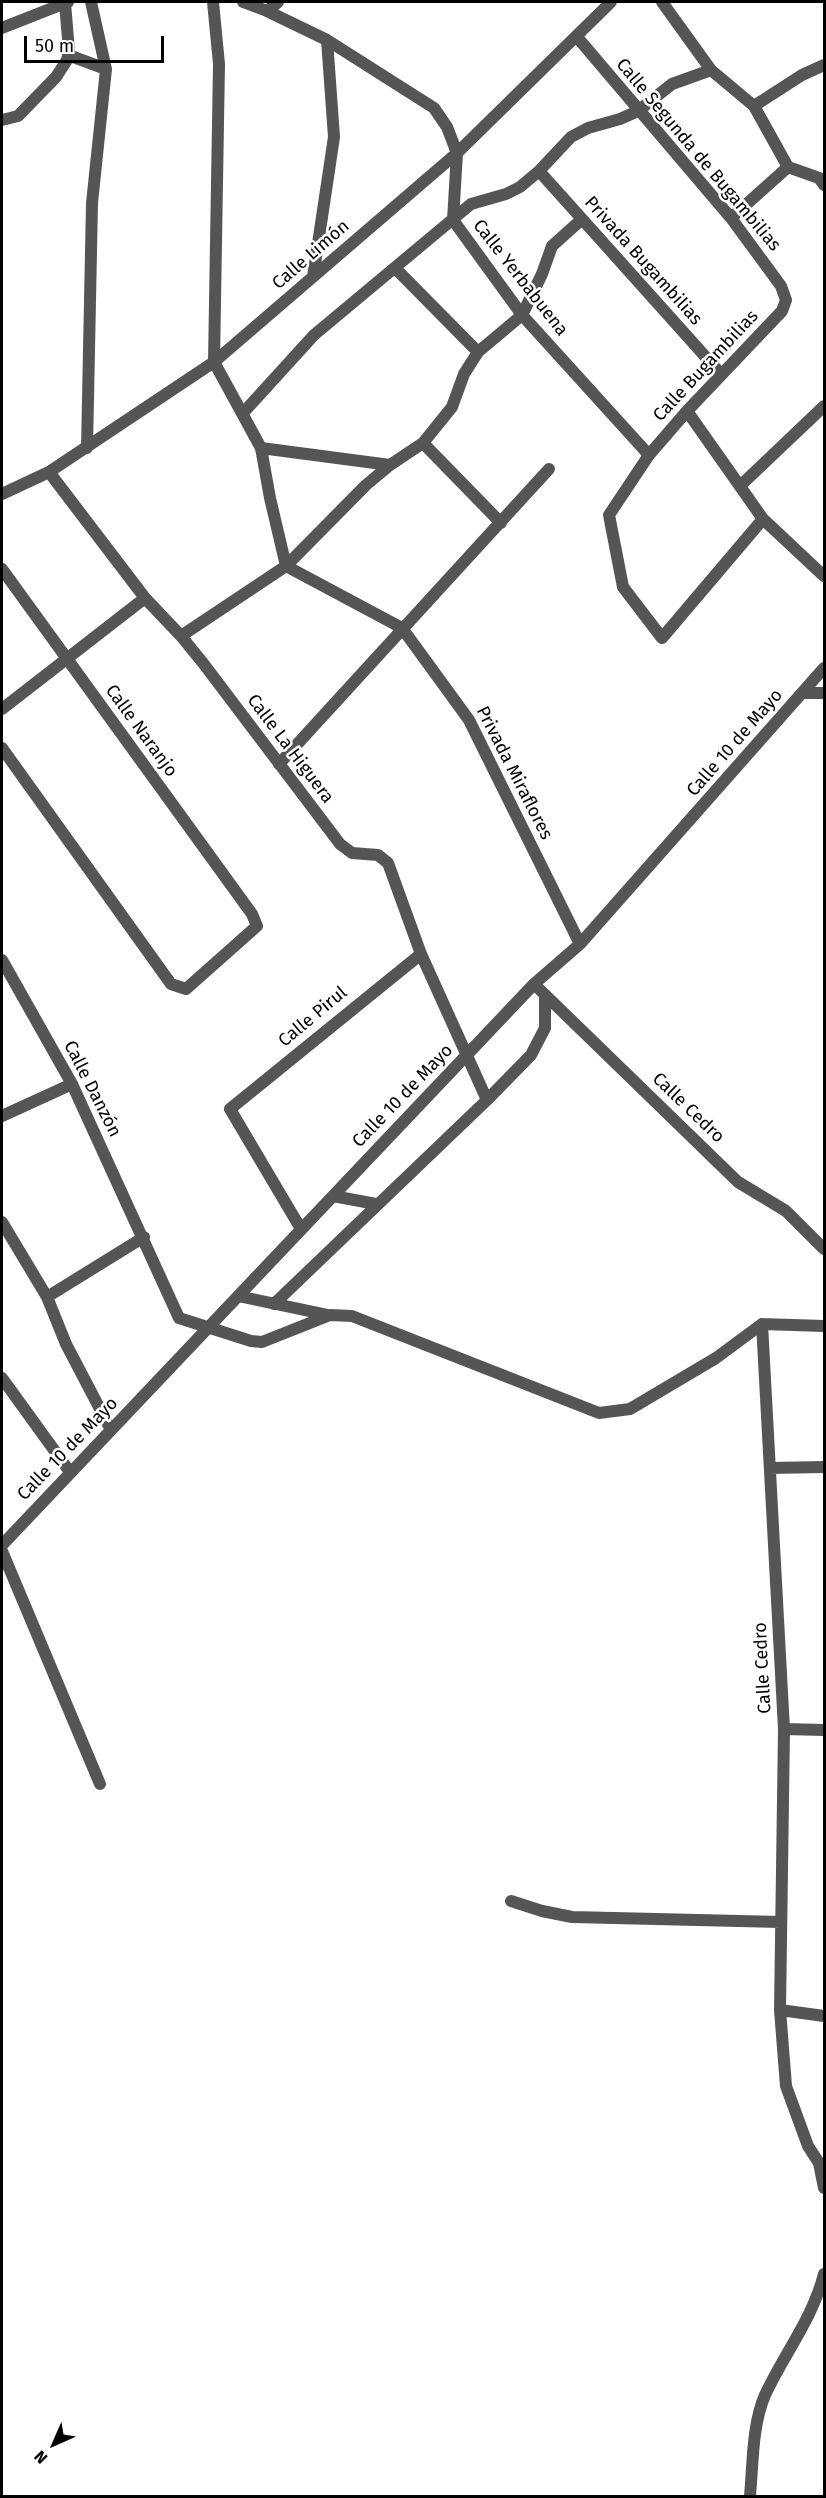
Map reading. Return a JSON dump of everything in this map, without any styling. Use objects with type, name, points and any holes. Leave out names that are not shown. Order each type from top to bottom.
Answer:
[{"type":"street","points":[[2,28],[66,2],[68,55],[56,77],[18,116],[2,120]]},
{"type":"street","points":[[87,448],[92,203],[106,69],[91,2]]},
{"type":"street","points":[[213,2],[219,64],[214,362],[261,448],[286,566],[402,628]]},
{"type":"street","points":[[243,2],[267,11],[278,2]]},
{"type":"street","name":"Calle Limón","points":[[2,494],[49,472],[214,362],[457,153],[611,2]]},
{"type":"street","points":[[662,2],[711,70],[754,106],[788,167],[819,178],[825,185]]},
{"type":"street","name":"Calle Yerbabuena","points":[[267,11],[327,40],[434,108],[447,127],[457,153],[453,220],[522,315],[649,455]]},
{"type":"street","name":"Calle Segunda de Bugambilias","points":[[577,37],[731,218],[781,286],[786,300]]},
{"type":"street","points":[[313,277],[334,137],[327,40]]},
{"type":"street","points":[[68,55],[106,69]]},
{"type":"street","points":[[754,106],[802,75],[825,65]]},
{"type":"street","points":[[243,413],[314,335],[471,204],[506,194],[520,187],[539,171],[571,137],[588,128],[638,111],[672,84],[711,70]]},
{"type":"street","points":[[731,218],[788,167]]},
{"type":"street","name":"Privada Bugambilias","points":[[539,171],[722,374]]},
{"type":"street","points":[[181,636],[286,566],[366,485],[390,465],[423,443],[452,407],[464,374],[478,352],[522,315],[542,274],[552,246],[581,220]]},
{"type":"street","points":[[395,268],[478,352]]},
{"type":"street","name":"Calle Bugambilias","points":[[763,519],[662,638],[623,587],[609,515],[649,455],[687,411],[782,311],[786,300]]},
{"type":"street","points":[[740,486],[825,406]]},
{"type":"street","points":[[687,411],[763,519],[825,576]]},
{"type":"street","points":[[423,443],[501,523]]},
{"type":"street","points":[[261,448],[390,465]]},
{"type":"street","points":[[279,764],[549,468]]},
{"type":"street","name":"Calle La Higuera","points":[[49,472],[144,598],[181,636],[340,844],[352,853],[378,855],[388,863],[422,954],[487,1100]]},
{"type":"street","name":"Calle Naranjo","points":[[2,569],[252,914],[257,926],[186,989],[171,984],[2,748]]},
{"type":"street","points":[[2,709],[144,598]]},
{"type":"street","name":"Privada Miraflores","points":[[402,628],[469,720],[579,944]]},
{"type":"street","name":"Calle 10 de Mayo","points":[[2,1545],[534,984],[579,944],[825,668]]},
{"type":"street","points":[[802,693],[825,693]]},
{"type":"street","name":"Calle Pirul","points":[[301,1229],[230,1109],[422,954]]},
{"type":"street","name":"Calle Danzón","points":[[2,960],[72,1084],[144,1237],[179,1318],[207,1329],[262,1342],[330,1315]]},
{"type":"street","name":"Calle Cedro","points":[[534,984],[738,1182],[786,1211],[825,1249]]},
{"type":"street","points":[[274,1304],[531,1055],[545,1028],[545,995]]},
{"type":"street","points":[[2,1116],[72,1084]]},
{"type":"street","points":[[333,1196],[376,1204]]},
{"type":"street","points":[[2,1221],[47,1297],[66,1344],[111,1430]]},
{"type":"street","points":[[47,1297],[144,1237]]},
{"type":"street","points":[[238,1296],[330,1315],[352,1316],[599,1413],[630,1409],[716,1358],[762,1324],[825,1326]]},
{"type":"street","name":"Calle Cedro","points":[[762,1324],[784,1730],[780,2010],[786,2085],[808,2146],[819,2163],[825,2188]]},
{"type":"street","points":[[2,1378],[70,1472]]},
{"type":"street","points":[[770,1468],[825,1467]]},
{"type":"street","points":[[2,1551],[100,1784]]},
{"type":"street","points":[[784,1730],[825,1730]]},
{"type":"street","points":[[511,1901],[542,1911],[572,1917],[781,1922]]},
{"type":"street","points":[[780,2010],[825,2016]]},
{"type":"street","points":[[750,2496],[757,2428],[764,2397],[816,2301],[825,2274]]}]
